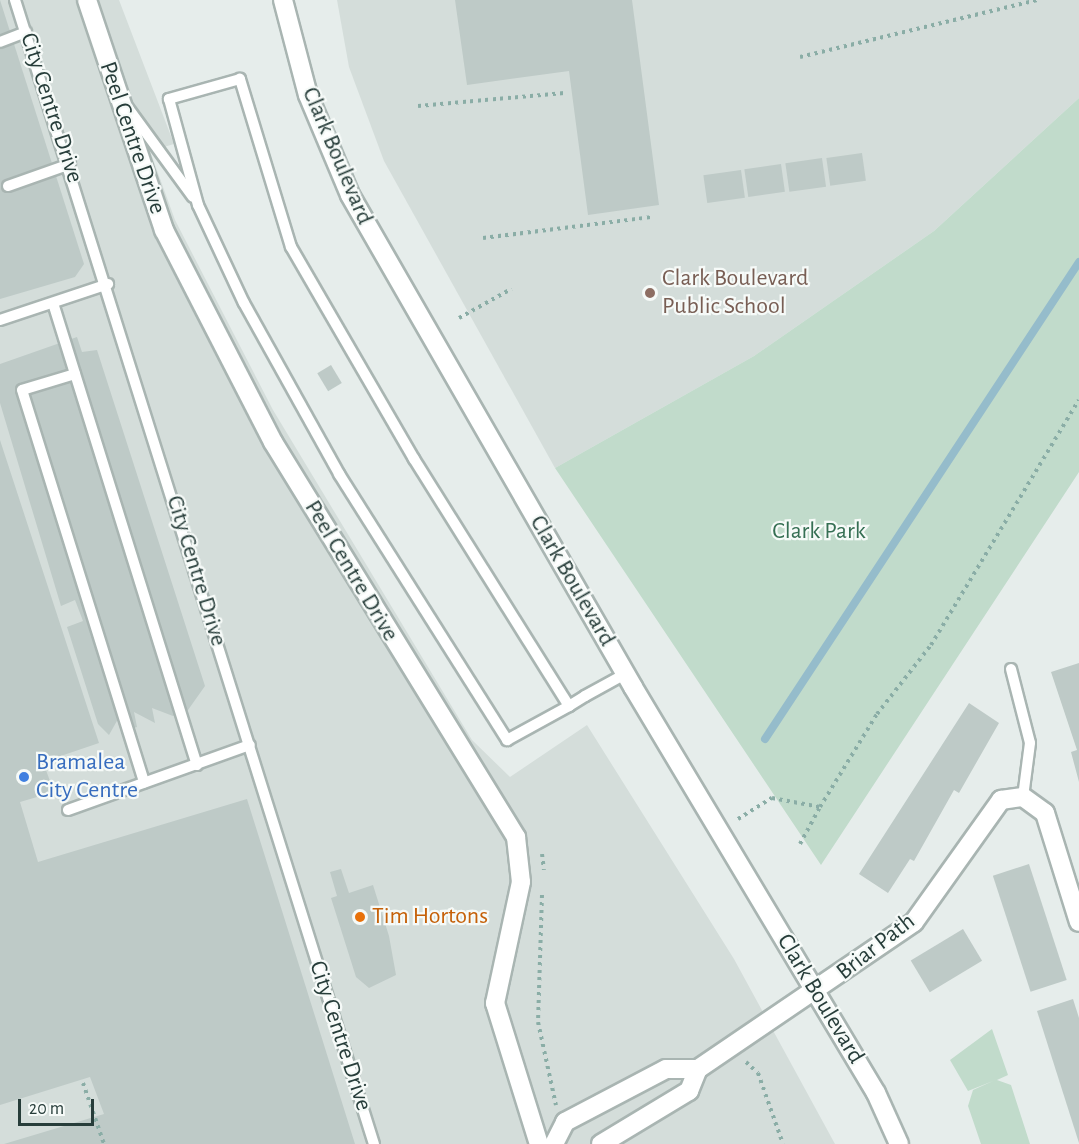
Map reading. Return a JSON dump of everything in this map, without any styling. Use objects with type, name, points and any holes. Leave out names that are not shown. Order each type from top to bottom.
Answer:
[{"type":"street","name":"Peel Centre Drive","points":[[87,0],[164,230],[273,442],[516,837],[521,882],[495,1003],[503,1041],[539,1144]]},
{"type":"street","name":"Clark Boulevard","points":[[283,0],[308,95],[350,195],[625,674],[722,829],[817,993],[899,1144]]},
{"type":"street","points":[[1023,797],[1045,813],[1079,922]]},
{"type":"street","name":"Briar Path","points":[[601,1144],[689,1091],[698,1069],[729,1047],[817,993],[914,922],[1001,800],[1023,797]]},
{"type":"street","points":[[558,1136],[666,1069],[698,1069]]},
{"type":"lane","name":"City Centre Drive","points":[[15,0],[108,284],[374,1144]]},
{"type":"lane","points":[[0,42],[26,32]]},
{"type":"lane","points":[[568,706],[414,459],[291,247],[240,79],[169,99],[198,205],[244,303],[339,474],[507,740],[568,706],[625,674]]},
{"type":"lane","points":[[116,92],[198,205]]},
{"type":"lane","points":[[8,186],[70,164]]},
{"type":"lane","points":[[0,320],[108,284]]},
{"type":"lane","points":[[52,303],[197,765]]},
{"type":"lane","points":[[75,374],[22,390],[144,782]]},
{"type":"lane","points":[[1011,669],[1030,743],[1023,797]]},
{"type":"lane","points":[[68,810],[250,745]]},
{"type":"path","points":[[800,57],[1038,0]]},
{"type":"path","points":[[418,106],[564,93]]},
{"type":"path","points":[[483,238],[651,217]]},
{"type":"path","points":[[459,318],[511,289]]},
{"type":"path","points":[[800,844],[876,714],[942,627],[1079,400]]},
{"type":"path","points":[[722,829],[772,798],[820,807]]},
{"type":"path","points":[[540,845],[543,874]]},
{"type":"path","points":[[543,884],[538,1022],[558,1136]]},
{"type":"path","points":[[729,1047],[758,1073],[783,1144]]},
{"type":"path","points":[[83,1083],[104,1144]]},
{"type":"shaded area","points":[[0,0],[119,0],[174,144],[150,151],[175,220],[273,410],[472,740],[510,777],[587,725],[734,959],[835,1144],[0,1144]]},
{"type":"shaded area","name":"Clark Boulevard Public School","points":[[337,0],[1079,0],[1079,98],[934,231],[754,356],[555,468],[384,161],[349,67]]},
{"type":"green space","name":"Clark Park","points":[[1079,98],[1079,472],[821,865],[555,468],[754,356],[934,231]]},
{"type":"green space","points":[[992,1029],[1008,1075],[997,1080],[1011,1085],[1030,1144],[981,1144],[968,1106],[973,1090],[993,1081],[968,1091],[950,1060]]},
{"type":"building","points":[[0,0],[84,264],[75,277],[0,299]]},
{"type":"building","points":[[455,0],[632,0],[659,205],[588,215],[569,71],[467,85]]},
{"type":"building","points":[[862,153],[866,181],[830,186],[826,158]]},
{"type":"building","points":[[822,158],[826,187],[789,192],[785,163]]},
{"type":"building","points":[[781,164],[785,192],[748,197],[744,169]]},
{"type":"building","points":[[741,170],[745,198],[707,203],[703,175]]},
{"type":"building","points":[[77,337],[82,352],[97,350],[205,686],[188,710],[173,716],[152,708],[155,723],[134,712],[137,727],[123,731],[118,719],[109,735],[98,724],[67,627],[83,621],[75,600],[61,606],[0,403],[0,364]]},
{"type":"building","points":[[331,365],[342,383],[328,391],[317,373]]},
{"type":"building","points":[[0,440],[99,743],[43,762],[54,792],[20,802],[38,862],[247,799],[355,1144],[4,1144],[104,1114],[90,1077],[0,1105]]},
{"type":"building","points":[[1079,663],[1079,782],[1071,752],[1077,750],[1051,672]]},
{"type":"building","points":[[969,703],[999,723],[959,793],[954,790],[914,861],[910,859],[888,893],[859,874]]},
{"type":"building","points":[[1029,864],[1067,980],[1031,992],[993,876]]},
{"type":"building","name":"Tim Hortons","points":[[341,869],[349,893],[373,885],[389,936],[396,975],[369,988],[356,977],[331,898],[337,896],[330,872]]},
{"type":"building","points":[[963,929],[982,961],[930,992],[911,960]]},
{"type":"building","points":[[1073,999],[1079,1018],[1079,1143],[1037,1011]]},
{"type":"waterway","points":[[765,739],[1079,262]]},
{"type":"place","name":"Clark Boulevard Public School","points":[[650,293]]},
{"type":"place","name":"Bramalea City Centre","points":[[24,777]]},
{"type":"place","name":"Tim Hortons","points":[[360,917]]}]
